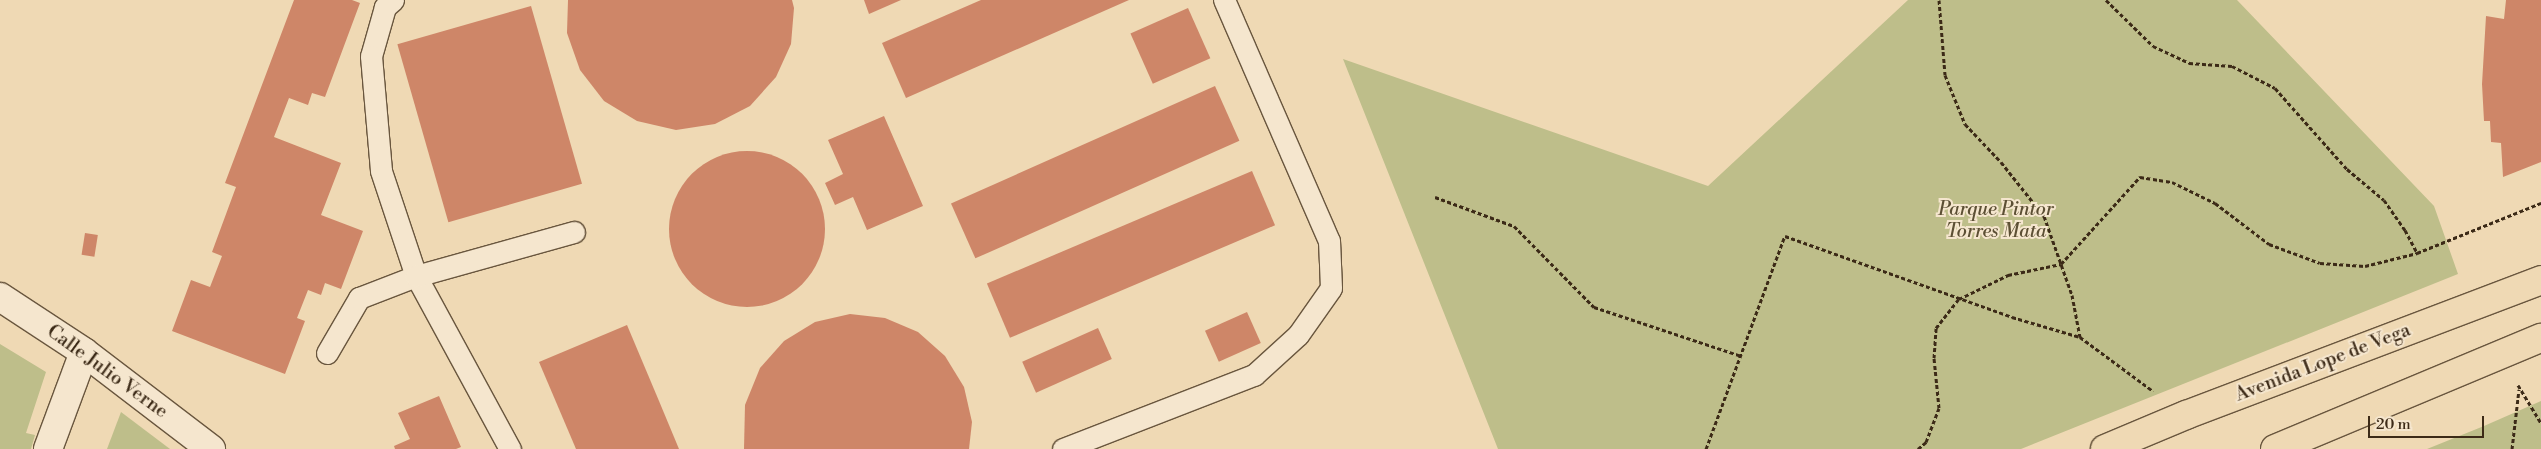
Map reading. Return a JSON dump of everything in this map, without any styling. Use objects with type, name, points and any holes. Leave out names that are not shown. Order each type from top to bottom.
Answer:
[{"type":"main road","name":"Avenida Lope de Vega","points":[[2105,449],[2186,415],[2541,280]]},
{"type":"main road","points":[[2275,449],[2541,338]]},
{"type":"street","name":"Calle Julio Verne","points":[[0,297],[84,352],[212,449]]},
{"type":"street","points":[[48,449],[84,352]]},
{"type":"lane","points":[[393,0],[385,8],[371,56],[381,171],[416,276],[510,449]]},
{"type":"lane","points":[[1063,449],[1254,375],[1298,335],[1331,288],[1329,241],[1224,0]]},
{"type":"lane","points":[[327,353],[359,298],[416,276],[574,232]]},
{"type":"path","points":[[1940,0],[1945,75],[1965,124],[2001,162],[2044,216],[2072,296],[2080,337]]},
{"type":"path","points":[[2106,0],[2153,46],[2189,63],[2232,66],[2275,88],[2348,169],[2384,200],[2405,230],[2417,253]]},
{"type":"path","points":[[1918,449],[1926,442],[1939,408],[1934,358],[1936,328],[1959,298],[2008,275],[2061,264],[2140,177],[2172,182],[2215,202],[2269,244],[2320,263],[2365,266],[2417,253],[2541,203]]},
{"type":"path","points":[[1435,197],[1514,226],[1594,307],[1740,356]]},
{"type":"path","points":[[1706,449],[1785,236],[2012,318],[2080,337],[2186,415]]},
{"type":"path","points":[[2510,351],[2519,388],[2541,423]]},
{"type":"path","points":[[2512,449],[2519,388]]},
{"type":"green space","name":"Parque Pintor Torres Mata","points":[[1908,0],[2237,0],[2434,206],[2458,274],[2021,449],[1498,449],[1343,59],[1708,186]]},
{"type":"green space","points":[[0,344],[46,372],[26,433],[35,435],[31,449],[0,449]]},
{"type":"green space","points":[[2541,401],[2541,449],[2427,449],[2484,426]]},
{"type":"green space","points":[[121,412],[170,449],[107,449]]},
{"type":"building","points":[[294,0],[352,0],[360,3],[325,97],[312,93],[308,105],[289,98],[274,137],[341,163],[321,215],[363,231],[341,289],[325,283],[321,295],[308,290],[297,318],[305,321],[285,374],[172,331],[191,280],[210,287],[222,256],[212,252],[236,187],[225,183]]},
{"type":"building","points":[[568,0],[792,0],[794,8],[791,44],[776,77],[750,106],[715,124],[676,130],[637,121],[604,101],[580,70],[567,33]]},
{"type":"building","points":[[864,0],[901,0],[869,14]]},
{"type":"building","points":[[981,0],[1129,0],[906,98],[882,43]]},
{"type":"building","points":[[2506,0],[2541,0],[2541,162],[2503,177],[2501,143],[2491,142],[2490,121],[2484,121],[2482,84],[2486,16],[2504,19]]},
{"type":"building","points":[[531,6],[582,184],[448,222],[397,44]]},
{"type":"building","points":[[1188,8],[1210,58],[1153,84],[1130,34]]},
{"type":"building","points":[[1215,86],[1239,141],[975,258],[951,204]]},
{"type":"building","points":[[884,116],[923,206],[867,230],[853,197],[835,205],[825,183],[843,174],[828,140]]},
{"type":"building","points":[[747,151],[777,157],[790,164],[802,174],[812,186],[819,199],[825,229],[819,259],[812,272],[802,284],[790,294],[777,301],[747,307],[717,301],[704,294],[692,284],[682,272],[675,259],[669,229],[675,199],[682,186],[692,174],[704,164],[717,157]]},
{"type":"building","points":[[1252,171],[1275,225],[1010,338],[987,284]]},
{"type":"building","points":[[85,233],[98,235],[94,257],[82,255]]},
{"type":"building","points":[[1247,312],[1261,343],[1219,362],[1205,331]]},
{"type":"building","points":[[850,314],[885,318],[918,332],[945,356],[964,387],[972,422],[969,449],[744,449],[745,405],[760,368],[784,341],[815,322]]},
{"type":"building","points":[[627,325],[679,449],[576,449],[539,362]]},
{"type":"building","points":[[1098,328],[1112,359],[1036,393],[1022,362]]},
{"type":"building","points":[[439,396],[461,447],[456,449],[395,449],[394,446],[410,439],[398,413]]}]
